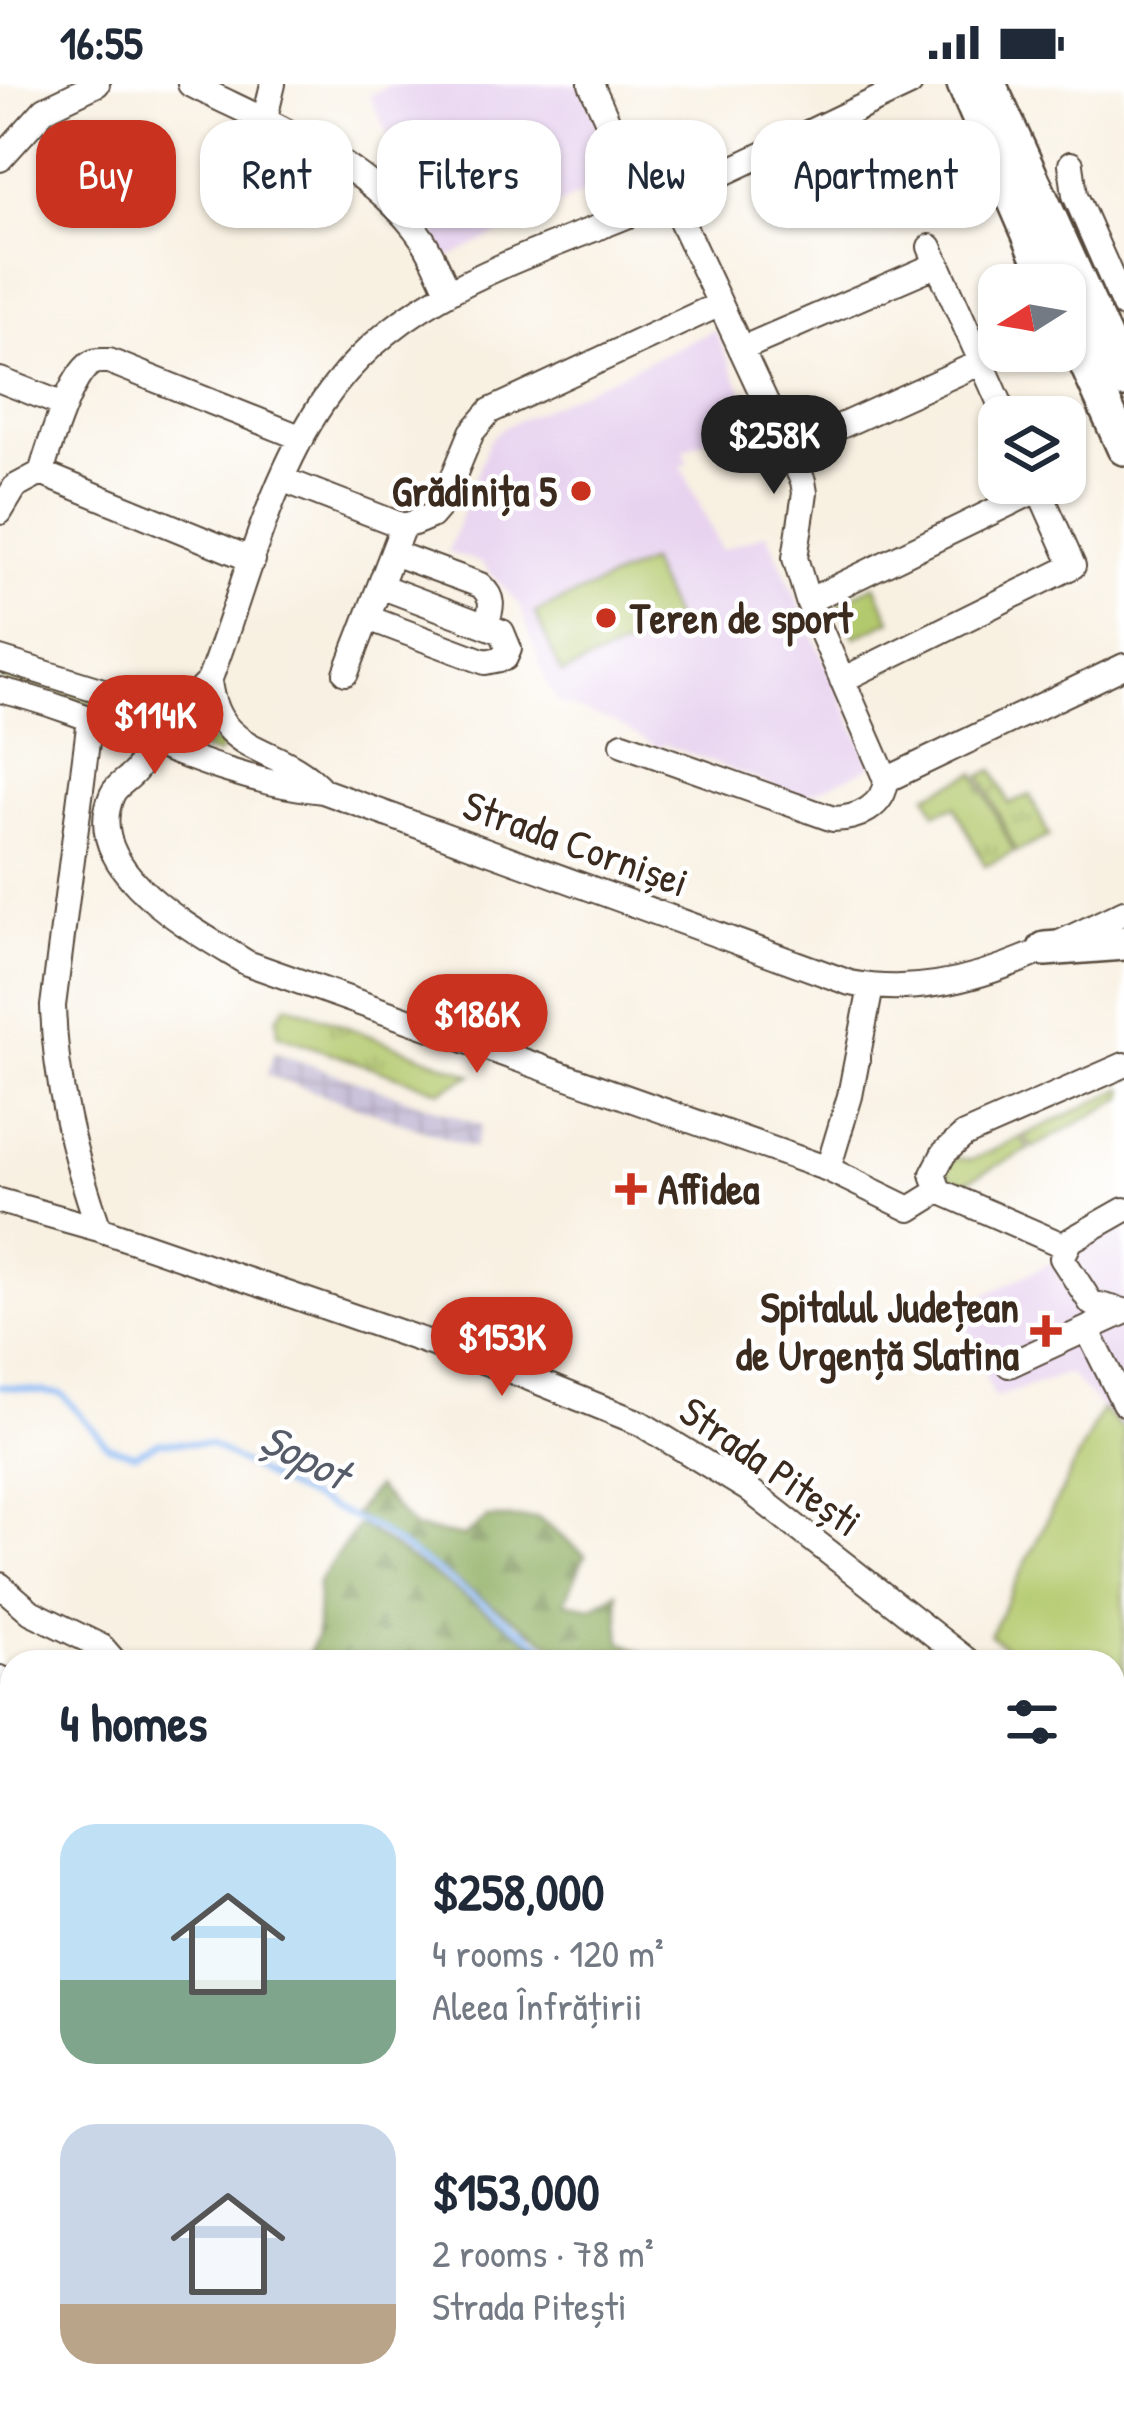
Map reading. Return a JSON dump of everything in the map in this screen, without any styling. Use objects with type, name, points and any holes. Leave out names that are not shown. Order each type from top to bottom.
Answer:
[{"type":"main road","points":[[964,84],[1042,264]]},
{"type":"main road","points":[[989,84],[1097,301],[1124,381]]},
{"type":"main road","points":[[1097,301],[1124,448]]},
{"type":"main road","points":[[1045,949],[1124,943]]},
{"type":"street","points":[[0,159],[45,109],[97,84]]},
{"type":"street","points":[[190,84],[260,120]]},
{"type":"street","points":[[264,120],[273,84]]},
{"type":"street","points":[[591,84],[611,120]]},
{"type":"street","points":[[727,170],[910,84]]},
{"type":"street","points":[[1071,164],[1097,301]]},
{"type":"street","points":[[353,172],[422,239],[448,290]]},
{"type":"street","points":[[0,659],[148,705],[196,694],[209,681],[302,438],[343,375],[404,317],[448,290],[596,228]]},
{"type":"street","points":[[622,744],[833,819],[862,814],[886,791],[886,780],[808,601],[794,547],[806,493],[720,304],[674,228]]},
{"type":"street","points":[[741,349],[934,256],[978,353]]},
{"type":"street","points":[[284,480],[403,526],[430,517],[443,502],[462,452],[490,411],[720,304]]},
{"type":"street","points":[[0,512],[14,487],[41,473],[64,405],[88,364],[109,361],[302,438]]},
{"type":"street","points":[[788,450],[978,364]]},
{"type":"street","points":[[0,380],[64,405]]},
{"type":"street","points":[[41,473],[253,560]]},
{"type":"street","points":[[808,601],[1001,504]]},
{"type":"street","points":[[842,680],[1073,566],[1045,504]]},
{"type":"street","points":[[346,673],[403,526]]},
{"type":"street","points":[[393,553],[480,584],[490,594],[492,606],[486,626]]},
{"type":"street","points":[[368,618],[485,662],[505,658],[508,640],[502,632],[380,586]]},
{"type":"street","points":[[886,780],[1124,666]]},
{"type":"street","points":[[209,681],[211,701],[227,733],[292,764],[323,790]]},
{"type":"street","name":"Strada Cornișei","points":[[0,690],[262,781],[323,790],[805,970],[872,987],[934,987],[968,980],[1124,912]]},
{"type":"street","points":[[90,719],[53,1006],[68,1126],[98,1228]]},
{"type":"street","points":[[147,743],[138,767],[112,792],[108,841],[136,884],[202,935],[247,962],[828,1168],[910,1209],[939,1191]]},
{"type":"street","points":[[828,1168],[850,1096],[872,987]]},
{"type":"street","points":[[1067,1247],[939,1191],[933,1174],[944,1153],[964,1135],[1124,1065]]},
{"type":"street","name":"Strada Pitești","points":[[0,1201],[98,1228],[514,1372],[640,1423],[748,1490],[954,1650]]},
{"type":"street","points":[[1123,1317],[1091,1303],[1062,1258],[1071,1240],[1124,1210]]},
{"type":"street","points":[[1009,1366],[1123,1317]]},
{"type":"street","points":[[1087,1329],[1124,1402]]},
{"type":"street","points":[[0,1585],[31,1612],[105,1650]]},
{"type":"shaded area","points":[[392,84],[580,84],[597,120],[585,120],[585,193],[561,204],[561,120],[381,120],[369,95]]},
{"type":"shaded area","points":[[431,228],[510,228],[445,259]]},
{"type":"shaded area","points":[[715,330],[754,417],[684,450],[688,462],[681,466],[721,550],[767,533],[872,766],[803,797],[664,744],[659,748],[615,723],[559,703],[547,684],[520,606],[482,563],[448,552],[489,441],[500,429]]},
{"type":"shaded area","points":[[274,1052],[482,1125],[474,1148],[267,1075]]},
{"type":"shaded area","name":"Spitalul Județean de Urgență Slatina","points":[[1124,1226],[1124,1431],[1068,1373],[994,1398],[959,1308]]},
{"type":"green space","name":"Teren de sport","points":[[649,562],[676,623],[562,674],[535,613]]},
{"type":"green space","points":[[875,585],[891,620],[855,637],[839,602]]},
{"type":"green space","points":[[5,673],[42,681],[222,745],[218,755],[48,692],[2,682]]},
{"type":"green space","points":[[993,770],[1009,804],[1030,795],[1049,836],[1016,852],[981,776]]},
{"type":"green space","points":[[975,773],[1014,852],[985,866],[955,806],[935,813],[927,795]]},
{"type":"green space","points":[[287,1004],[472,1075],[440,1091],[278,1035],[277,1018]]},
{"type":"green space","points":[[1124,1088],[1124,1098],[1032,1148],[1025,1135]]},
{"type":"green space","points":[[1022,1137],[1028,1150],[955,1187],[947,1174],[949,1163],[957,1158],[971,1160]]},
{"type":"green space","points":[[1102,1409],[1124,1431],[1124,1650],[1008,1650],[990,1635]]},
{"type":"green space","points":[[376,1487],[414,1528],[464,1537],[487,1518],[538,1518],[585,1555],[565,1602],[592,1607],[617,1592],[621,1641],[636,1650],[561,1650],[354,1514]]},
{"type":"green space","points":[[359,1524],[542,1650],[310,1650],[317,1636],[318,1582]]},
{"type":"waterway","name":"Șopot","points":[[0,1386],[62,1394],[108,1446],[135,1454],[160,1442],[209,1444],[281,1485],[375,1528],[549,1650]]},
{"type":"place","name":"Grădinița 5","points":[[581,491]]},
{"type":"place","name":"Teren de sport","points":[[606,618]]},
{"type":"place","name":"Affidea","points":[[631,1189]]},
{"type":"place","name":"Spitalul Județean de Urgență Slatina","points":[[1046,1331]]}]
